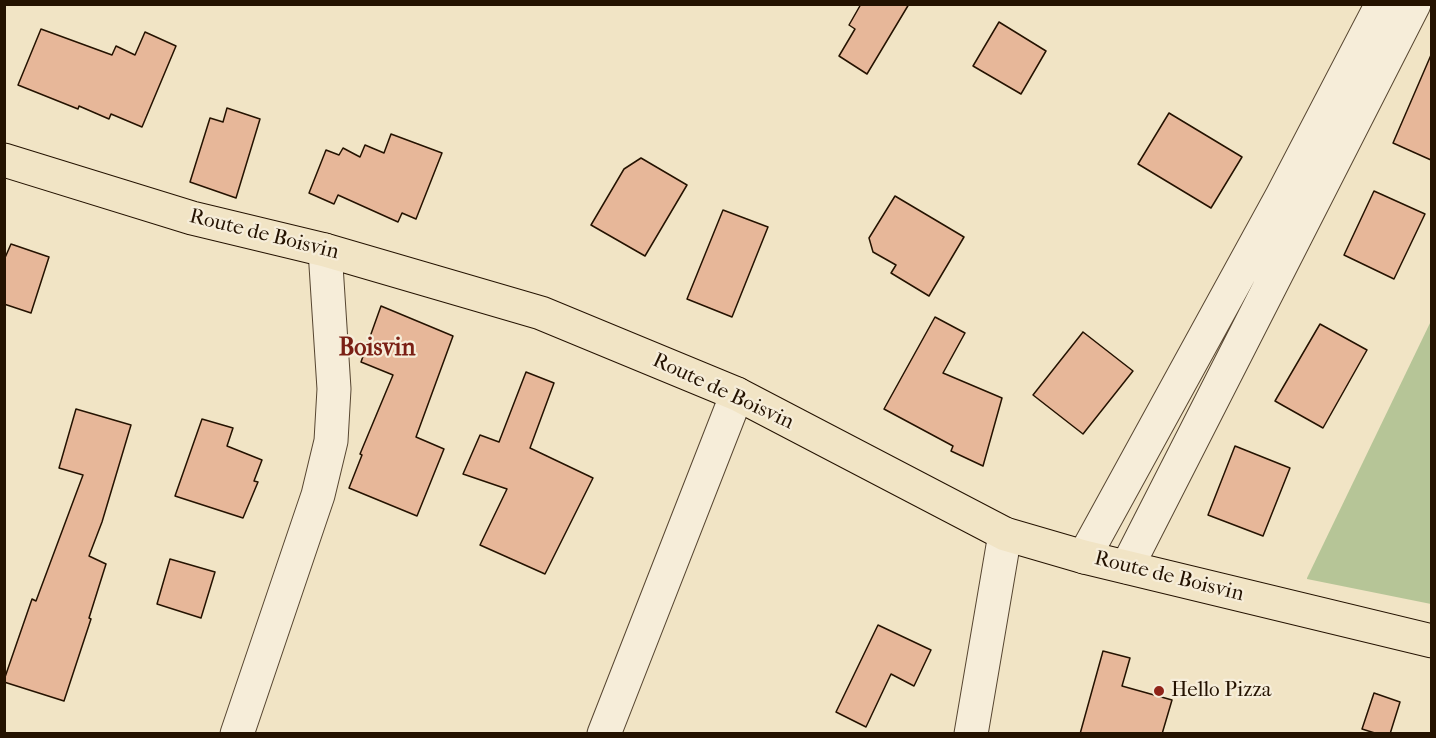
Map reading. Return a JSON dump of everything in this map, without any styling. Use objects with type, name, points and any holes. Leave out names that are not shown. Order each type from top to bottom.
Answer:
[{"type":"main road","name":"Route de Boisvin","points":[[4,160],[192,218],[325,250],[541,313],[737,394],[1005,534],[1084,557],[1431,641]]},
{"type":"street","points":[[1084,557],[1282,196],[1382,4]]},
{"type":"street","points":[[1127,567],[1414,4]]},
{"type":"street","points":[[237,734],[318,495],[332,441],[334,388],[325,250]]},
{"type":"street","points":[[604,734],[737,394]]},
{"type":"street","points":[[971,734],[1005,534]]},
{"type":"green space","points":[[1431,321],[1431,604],[1307,579],[1307,578]]},
{"type":"building","points":[[861,4],[909,4],[867,74],[839,56],[855,29],[849,25]]},
{"type":"building","points":[[999,22],[1046,51],[1021,94],[973,66]]},
{"type":"building","points":[[41,29],[112,55],[116,46],[135,55],[145,32],[176,46],[142,127],[111,114],[109,119],[79,106],[78,109],[18,85]]},
{"type":"building","points":[[1431,55],[1431,160],[1393,143]]},
{"type":"building","points":[[227,108],[260,119],[236,198],[190,182],[210,118],[223,122]]},
{"type":"building","points":[[1169,113],[1242,157],[1211,208],[1138,164]]},
{"type":"building","points":[[391,134],[442,153],[416,219],[402,213],[398,222],[338,195],[334,204],[309,193],[326,150],[339,155],[343,148],[360,157],[365,145],[384,153]]},
{"type":"building","points":[[641,158],[687,185],[645,256],[591,225],[624,169]]},
{"type":"building","points":[[1374,191],[1425,214],[1394,279],[1344,255]]},
{"type":"building","points":[[895,196],[964,237],[929,296],[891,273],[896,265],[873,252],[869,238]]},
{"type":"building","points":[[723,210],[768,227],[732,317],[687,299]]},
{"type":"building","points":[[11,244],[49,257],[31,313],[4,304],[4,260]]},
{"type":"building","points":[[381,306],[453,336],[416,437],[444,449],[417,516],[349,488],[362,455],[360,454],[393,375],[361,362]]},
{"type":"building","points":[[935,317],[965,333],[943,373],[1002,398],[983,466],[951,451],[953,446],[884,409]]},
{"type":"building","points":[[1320,324],[1367,350],[1323,428],[1275,401]]},
{"type":"building","points":[[1083,332],[1133,371],[1083,434],[1033,395]]},
{"type":"building","points":[[526,372],[554,383],[530,448],[593,478],[545,574],[480,545],[507,489],[463,474],[480,435],[499,442]]},
{"type":"building","points":[[76,409],[131,425],[102,522],[89,556],[106,564],[64,701],[4,682],[4,680],[32,599],[36,601],[83,475],[59,468]]},
{"type":"building","points":[[202,419],[233,428],[227,446],[262,460],[254,481],[258,482],[243,518],[175,496]]},
{"type":"building","points":[[1235,446],[1290,468],[1263,536],[1208,515]]},
{"type":"building","points":[[170,559],[215,572],[201,618],[157,604]]},
{"type":"building","points":[[878,625],[931,650],[914,686],[891,674],[866,727],[836,712]]},
{"type":"building","points":[[1103,651],[1130,658],[1122,686],[1172,700],[1162,734],[1080,734]]},
{"type":"building","points":[[1374,693],[1400,702],[1390,734],[1378,734],[1362,729]]},
{"type":"place","name":"Hello Pizza","points":[[1159,691]]},
{"type":"district","name":"Boisvin","points":[[377,349]]}]
